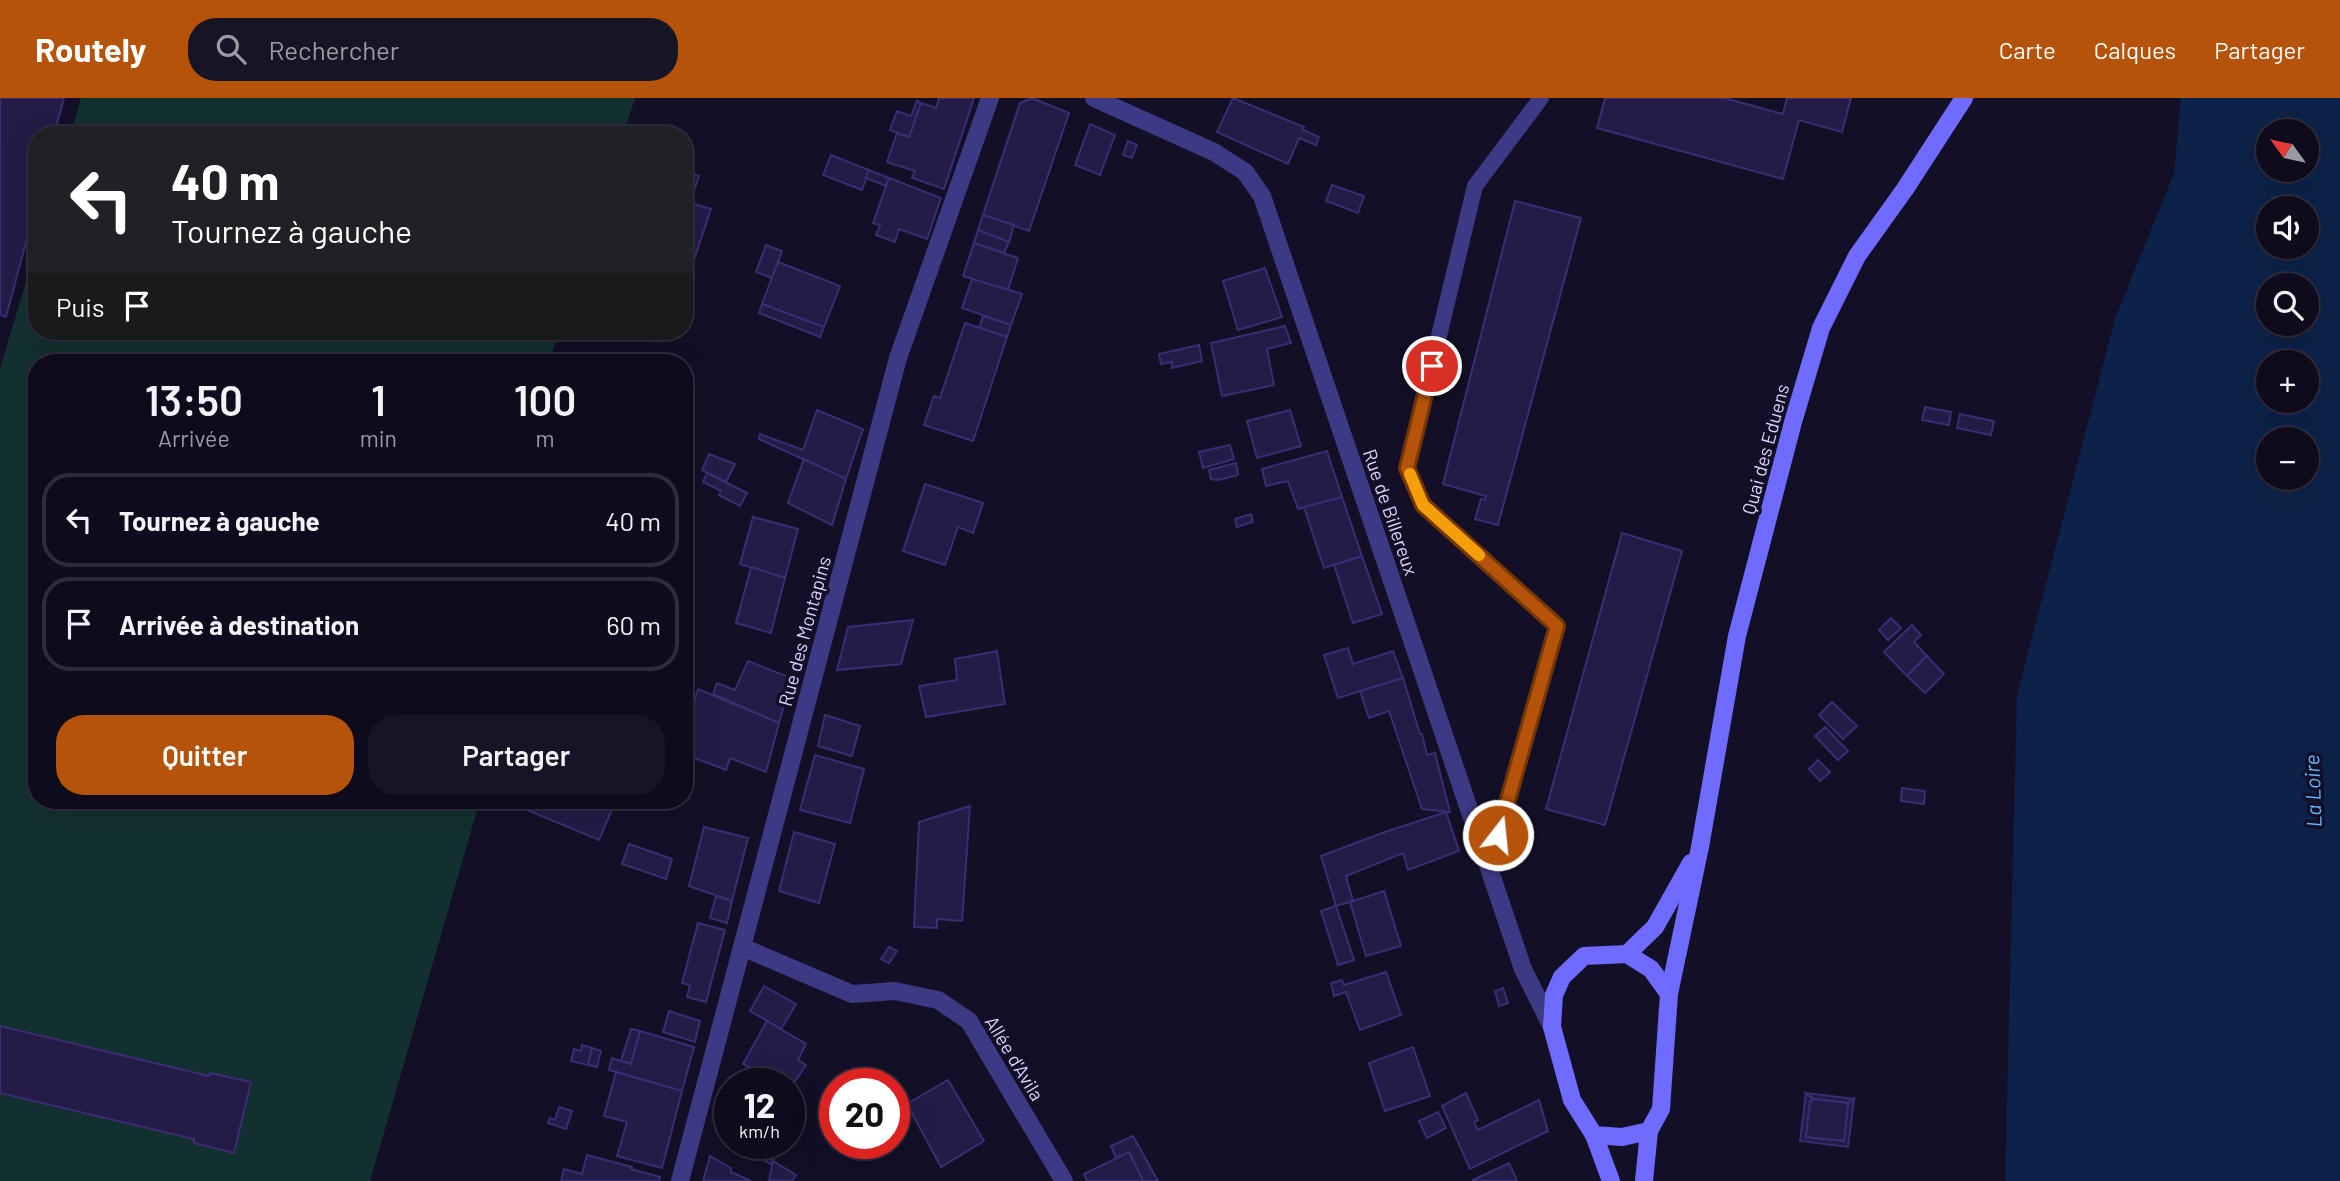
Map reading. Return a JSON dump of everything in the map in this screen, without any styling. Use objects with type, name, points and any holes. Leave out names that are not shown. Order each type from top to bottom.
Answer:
[{"type":"street","name":"Rue des Montapins","points":[[680,1181],[898,358],[990,98]]},
{"type":"street","name":"Rue de Billereux","points":[[1094,98],[1214,152],[1245,172],[1262,196],[1523,969],[1552,1027]]},
{"type":"street","name":"Quai des Eduens","points":[[1669,994],[1700,847],[1737,636],[1793,422],[1821,328],[1857,256],[1905,189],[1964,98]]},
{"type":"street","name":"Quai des Eduens","points":[[1627,954],[1655,927],[1700,847]]},
{"type":"street","name":"Allée d'Avila","points":[[742,947],[852,994],[895,991],[938,1000],[969,1021],[1064,1181]]},
{"type":"street","points":[[1611,1181],[1594,1135],[1572,1100],[1552,1027],[1554,995],[1562,977],[1584,956],[1627,954],[1651,969],[1669,994],[1661,1109],[1649,1131],[1644,1181]]},
{"type":"street","points":[[1594,1135],[1622,1137],[1649,1131]]},
{"type":"lane","points":[[1482,848],[1498,835],[1557,626],[1423,505],[1407,468],[1475,186],[1541,98]]},
{"type":"green space","points":[[81,98],[635,98],[626,126],[73,126]]},
{"type":"green space","points":[[28,276],[28,340],[556,340],[552,354],[28,354],[28,809],[477,809],[370,1181],[0,1181],[0,368]]},
{"type":"water","name":"La Loire","points":[[2181,98],[2340,98],[2340,1181],[2005,1181],[2017,695],[2115,319],[2174,173]]},
{"type":"building","points":[[0,98],[64,98],[56,126],[28,126],[28,235],[6,317],[0,315]]},
{"type":"building","points":[[939,98],[974,98],[944,189],[912,178],[915,171],[887,162],[897,133],[909,137],[921,103],[936,108]]},
{"type":"building","points":[[1032,98],[1069,113],[1029,231],[983,215],[1020,103]]},
{"type":"building","points":[[1233,98],[1304,127],[1303,130],[1319,137],[1316,145],[1299,138],[1288,164],[1217,132]]},
{"type":"building","points":[[1605,98],[1724,98],[1783,114],[1787,98],[1851,98],[1842,132],[1799,120],[1783,179],[1597,128]]},
{"type":"building","points":[[917,101],[921,103],[909,137],[890,130],[897,111],[911,116]]},
{"type":"building","points":[[1090,124],[1115,135],[1100,175],[1075,165]]},
{"type":"building","points":[[1128,141],[1137,145],[1132,158],[1123,155]]},
{"type":"building","points":[[831,155],[869,170],[862,190],[823,175]]},
{"type":"building","points":[[869,170],[889,178],[886,186],[866,178]]},
{"type":"building","points":[[693,174],[699,176],[693,194]]},
{"type":"building","points":[[889,178],[941,198],[927,239],[899,229],[895,242],[876,235],[880,225],[873,223]]},
{"type":"building","points":[[1332,185],[1364,196],[1358,213],[1326,201]]},
{"type":"building","points":[[1515,201],[1581,218],[1498,525],[1475,519],[1481,499],[1485,500],[1486,496],[1443,484]]},
{"type":"building","points":[[693,204],[711,209],[695,257],[693,256]]},
{"type":"building","points":[[983,215],[1014,225],[1009,242],[978,230]]},
{"type":"building","points":[[978,230],[1009,242],[1004,253],[974,243]]},
{"type":"building","points":[[974,243],[1018,258],[1008,290],[963,276]]},
{"type":"building","points":[[766,245],[782,251],[772,278],[756,272]]},
{"type":"building","points":[[778,262],[840,286],[824,327],[762,304]]},
{"type":"building","points":[[1265,268],[1282,317],[1238,330],[1223,281]]},
{"type":"building","points":[[972,279],[1022,294],[1011,325],[962,308]]},
{"type":"building","points":[[762,304],[824,327],[820,337],[759,313]]},
{"type":"building","points":[[983,316],[1011,325],[1007,337],[979,328]]},
{"type":"building","points":[[965,323],[1007,337],[973,441],[924,425],[934,396],[940,398]]},
{"type":"building","points":[[1285,326],[1291,343],[1267,349],[1274,385],[1222,396],[1211,343]]},
{"type":"building","points":[[1199,345],[1202,361],[1172,368],[1172,362],[1161,364],[1159,354]]},
{"type":"building","points":[[1925,407],[1951,412],[1949,425],[1922,420]]},
{"type":"building","points":[[817,410],[863,429],[846,479],[759,439],[760,434],[803,450]]},
{"type":"building","points":[[1290,410],[1301,446],[1257,458],[1247,421]]},
{"type":"building","points":[[1960,414],[1994,421],[1991,435],[1957,428]]},
{"type":"building","points":[[1230,445],[1234,459],[1203,468],[1199,452]]},
{"type":"building","points":[[1327,451],[1342,497],[1298,509],[1288,481],[1266,486],[1262,469]]},
{"type":"building","points":[[709,454],[735,464],[726,482],[702,470]]},
{"type":"building","points":[[804,459],[846,479],[832,525],[788,503]]},
{"type":"building","points":[[1236,463],[1238,475],[1211,479],[1209,470]]},
{"type":"building","points":[[707,473],[747,493],[740,506],[719,495],[721,491],[703,482]]},
{"type":"building","points":[[925,484],[983,503],[973,533],[958,527],[945,565],[903,551]]},
{"type":"building","points":[[1342,497],[1362,556],[1324,568],[1304,507]]},
{"type":"building","points":[[1251,514],[1253,522],[1237,527],[1235,519]]},
{"type":"building","points":[[753,517],[798,529],[785,578],[740,564]]},
{"type":"building","points":[[1622,533],[1682,551],[1605,825],[1546,809]]},
{"type":"building","points":[[1362,556],[1382,614],[1353,623],[1334,565]]},
{"type":"building","points":[[751,567],[785,578],[771,633],[736,623]]},
{"type":"building","points":[[1891,618],[1901,628],[1888,640],[1879,630]]},
{"type":"building","points":[[913,620],[901,664],[837,670],[848,627]]},
{"type":"building","points":[[1912,625],[1921,635],[1914,642],[1927,656],[1907,676],[1884,652]]},
{"type":"building","points":[[1348,648],[1353,664],[1393,651],[1403,678],[1338,698],[1324,655]]},
{"type":"building","points":[[997,651],[1005,704],[926,717],[919,686],[957,680],[955,659]]},
{"type":"building","points":[[1927,656],[1944,674],[1925,693],[1907,676]]},
{"type":"building","points":[[748,661],[791,678],[779,723],[713,694],[717,683],[735,690]]},
{"type":"building","points":[[1403,678],[1427,755],[1435,753],[1450,812],[1422,809],[1389,711],[1369,718],[1360,691]]},
{"type":"building","points":[[698,689],[779,723],[766,772],[730,758],[726,770],[693,757],[693,706]]},
{"type":"building","points":[[1832,702],[1857,726],[1843,739],[1819,715]]},
{"type":"building","points":[[825,715],[860,726],[852,756],[818,746]]},
{"type":"building","points":[[1825,727],[1848,751],[1838,760],[1815,736]]},
{"type":"building","points":[[815,755],[864,769],[850,823],[800,810]]},
{"type":"building","points":[[1818,760],[1830,772],[1820,781],[1809,769]]},
{"type":"building","points":[[1902,788],[1925,791],[1924,804],[1901,801]]},
{"type":"building","points":[[970,806],[962,921],[937,919],[937,928],[914,927],[919,822]]},
{"type":"building","points":[[524,809],[612,809],[599,840]]},
{"type":"building","points":[[1446,812],[1459,851],[1408,870],[1403,853],[1346,876],[1353,901],[1336,906],[1321,856]]},
{"type":"building","points":[[704,827],[748,838],[732,901],[689,886]]},
{"type":"building","points":[[794,832],[835,844],[819,903],[779,891]]},
{"type":"building","points":[[629,844],[672,859],[666,879],[622,864]]},
{"type":"building","points":[[1384,891],[1401,946],[1366,956],[1350,902]]},
{"type":"building","points":[[716,896],[732,901],[727,923],[710,918]]},
{"type":"building","points":[[1336,906],[1354,960],[1338,965],[1321,911]]},
{"type":"building","points":[[698,923],[725,930],[706,1002],[687,997],[690,985],[682,983]]},
{"type":"building","points":[[889,947],[897,951],[889,963],[881,959]]},
{"type":"building","points":[[1386,972],[1401,1015],[1360,1030],[1346,992],[1334,996],[1331,983],[1342,980],[1344,985]]},
{"type":"building","points":[[764,986],[796,1004],[781,1029],[750,1011]]},
{"type":"building","points":[[1503,988],[1508,1003],[1499,1006],[1495,991]]},
{"type":"building","points":[[669,1011],[700,1021],[695,1042],[663,1032]]},
{"type":"building","points":[[767,1021],[806,1044],[798,1060],[806,1065],[804,1068],[750,1068],[743,1064]]},
{"type":"building","points":[[0,1026],[209,1076],[210,1073],[251,1082],[234,1153],[194,1143],[194,1139],[0,1093]]},
{"type":"building","points":[[631,1029],[640,1031],[631,1064],[621,1061]]},
{"type":"building","points":[[640,1031],[694,1047],[682,1091],[609,1070],[612,1058],[631,1064]]},
{"type":"building","points":[[582,1045],[592,1048],[588,1065],[571,1061],[574,1049],[581,1051]]},
{"type":"building","points":[[1413,1047],[1430,1096],[1385,1111],[1369,1063]]},
{"type":"building","points":[[592,1048],[601,1051],[597,1067],[588,1065]]},
{"type":"building","points":[[616,1072],[682,1091],[662,1168],[617,1156],[627,1122],[604,1116]]},
{"type":"building","points":[[948,1080],[984,1141],[941,1167],[910,1110],[910,1102]]},
{"type":"building","points":[[1466,1093],[1478,1120],[1474,1122],[1478,1130],[1539,1100],[1548,1131],[1470,1169],[1442,1106]]},
{"type":"building","points":[[1806,1093],[1814,1099],[1810,1102],[1806,1137],[1844,1141],[1848,1103],[1854,1099],[1848,1147],[1800,1141]]},
{"type":"building","points":[[1806,1093],[1854,1099],[1848,1103],[1814,1099]]},
{"type":"building","points":[[1814,1099],[1848,1103],[1844,1141],[1806,1137],[1810,1102]]},
{"type":"building","points":[[559,1107],[572,1111],[566,1129],[548,1123],[550,1118],[555,1120]]},
{"type":"building","points":[[1438,1112],[1446,1128],[1427,1138],[1419,1121]]},
{"type":"building","points":[[1133,1136],[1158,1181],[1143,1181],[1129,1152],[1116,1158],[1111,1146]]},
{"type":"building","points":[[1129,1152],[1143,1181],[1087,1181],[1084,1174]]},
{"type":"building","points":[[587,1155],[660,1177],[659,1181],[561,1181],[564,1169],[582,1174]]},
{"type":"building","points":[[710,1156],[731,1168],[731,1172],[751,1181],[703,1181]]},
{"type":"building","points":[[762,1159],[774,1159],[772,1165]]},
{"type":"building","points":[[773,1161],[796,1175],[792,1181],[769,1180]]},
{"type":"building","points":[[1509,1163],[1517,1181],[1473,1181],[1473,1180]]},
{"type":"slow traffic","points":[[1410,474],[1423,505],[1479,555]]},
{"type":"route","points":[[1432,366],[1407,468],[1423,505],[1557,626],[1498,835]]}]
